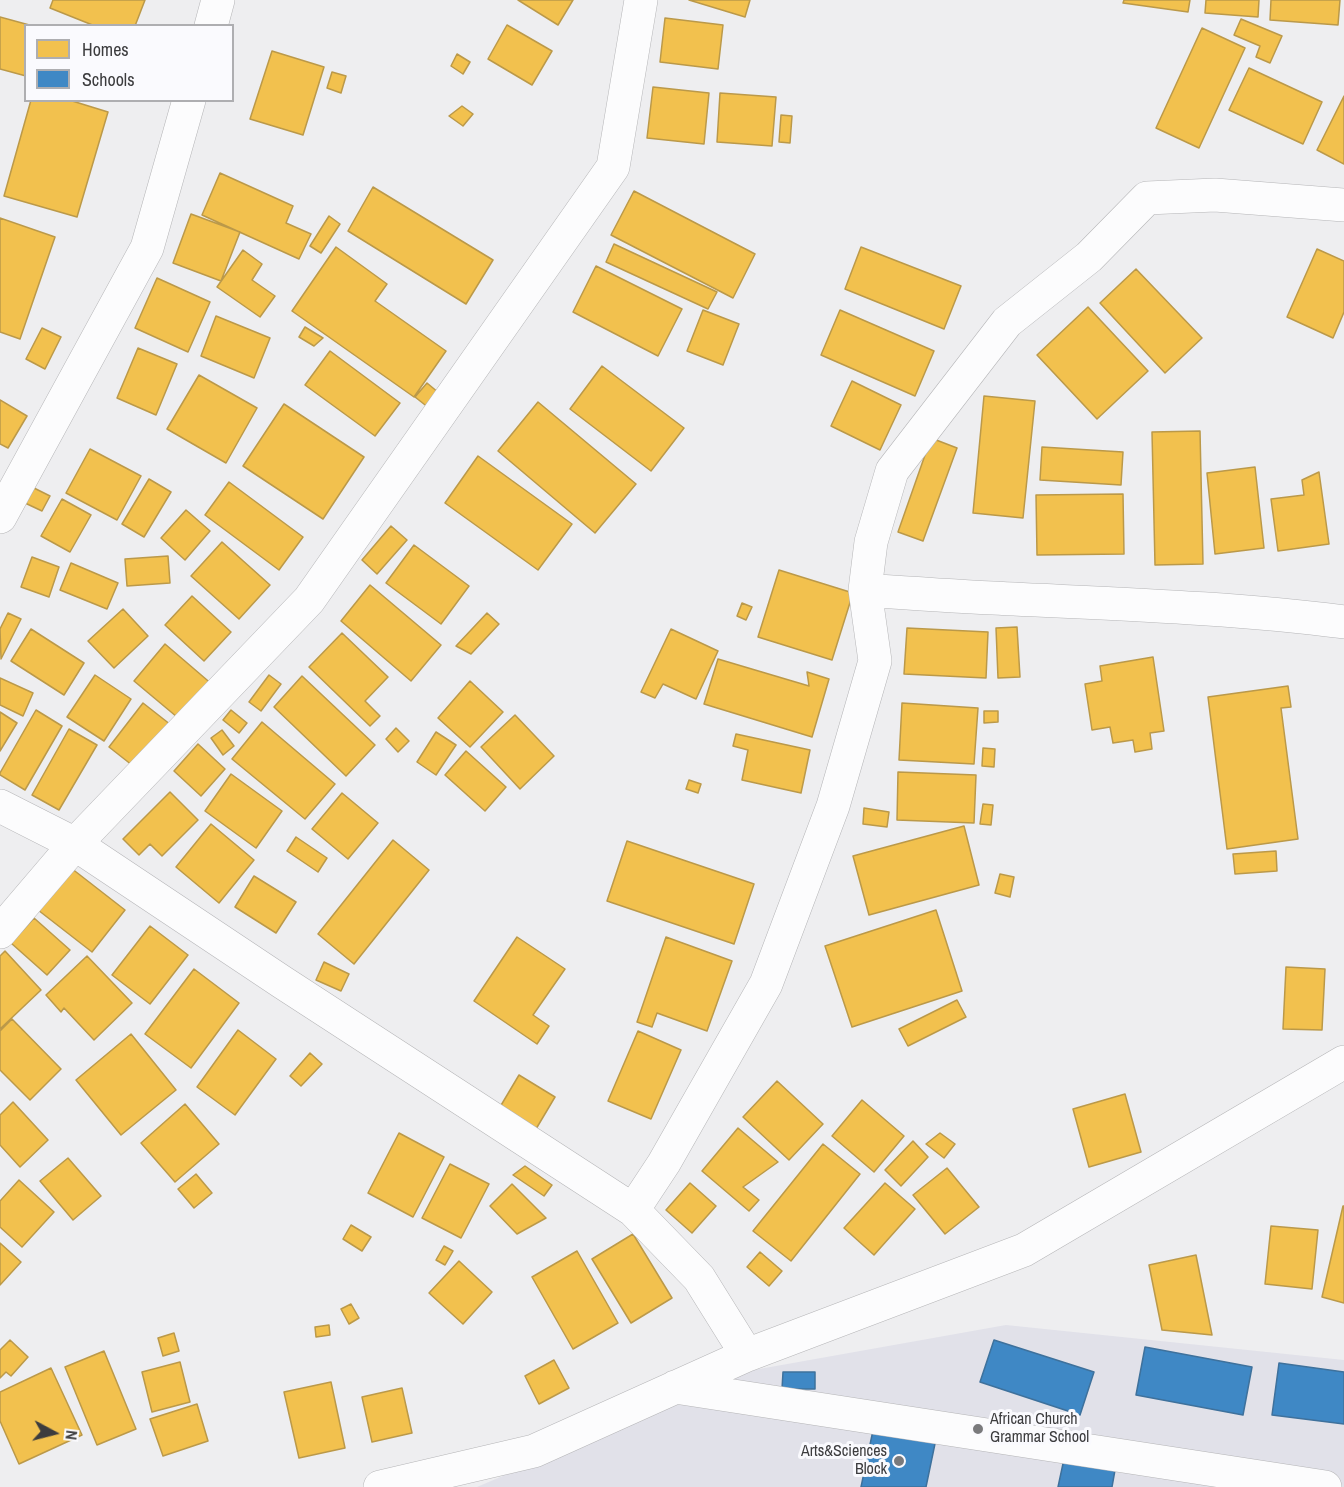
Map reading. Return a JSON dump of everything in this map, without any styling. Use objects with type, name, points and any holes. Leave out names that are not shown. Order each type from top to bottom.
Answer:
[{"type":"street","points":[[212,24],[218,0]]},
{"type":"street","points":[[0,932],[75,844],[309,600],[613,167],[641,0]]},
{"type":"street","points":[[0,517],[147,248],[188,102]]},
{"type":"street","points":[[633,1210],[664,1163],[766,984],[829,817],[875,661],[865,590],[871,542],[892,471],[1007,322],[1089,257],[1147,198],[1215,195],[1344,205]]},
{"type":"street","points":[[865,590],[1284,614],[1344,622]]},
{"type":"street","points":[[0,806],[75,844],[282,982],[633,1210],[699,1278],[747,1355]]},
{"type":"street","points":[[380,1487],[534,1452],[747,1355],[1024,1250],[1344,1062]]},
{"type":"street","points":[[675,1387],[1325,1487]]},
{"type":"shaded area","name":"African Church Grammar School","points":[[1006,1325],[1344,1360],[1344,1487],[477,1487],[748,1371]]},
{"type":"building: Homes","points":[[53,0],[145,0],[136,24],[90,24],[50,8]]},
{"type":"building: Homes","points":[[518,0],[573,0],[558,25]]},
{"type":"building: Homes","points":[[689,0],[750,0],[745,17]]},
{"type":"building: Homes","points":[[1124,0],[1190,0],[1188,12],[1123,3]]},
{"type":"building: Homes","points":[[1206,0],[1259,0],[1258,17],[1205,13]]},
{"type":"building: Homes","points":[[1271,0],[1340,0],[1338,25],[1270,20]]},
{"type":"building: Homes","points":[[0,17],[26,24],[24,75],[0,69]]},
{"type":"building: Homes","points":[[665,18],[723,25],[718,69],[660,62]]},
{"type":"building: Homes","points":[[1241,19],[1282,36],[1270,63],[1256,57],[1260,46],[1234,35]]},
{"type":"building: Homes","points":[[507,25],[552,51],[532,85],[488,59]]},
{"type":"building: Homes","points":[[1202,28],[1245,48],[1199,148],[1156,128]]},
{"type":"building: Homes","points":[[272,51],[324,67],[303,135],[250,119]]},
{"type":"building: Homes","points":[[457,54],[470,62],[463,74],[451,66]]},
{"type":"building: Homes","points":[[1249,68],[1322,102],[1303,144],[1229,110]]},
{"type":"building: Homes","points":[[332,72],[346,76],[341,93],[327,88]]},
{"type":"building: Homes","points":[[653,87],[709,93],[704,144],[647,138]]},
{"type":"building: Homes","points":[[720,93],[776,97],[772,146],[717,142]]},
{"type":"building: Homes","points":[[1344,96],[1344,164],[1317,150]]},
{"type":"building: Homes","points":[[30,102],[76,102],[108,112],[77,217],[4,196]]},
{"type":"building: Homes","points":[[462,106],[473,114],[463,126],[449,116]]},
{"type":"building: Homes","points":[[781,115],[792,116],[790,143],[779,142]]},
{"type":"building: Homes","points":[[220,173],[293,206],[286,223],[311,234],[299,259],[202,215]]},
{"type":"building: Homes","points":[[373,187],[493,260],[466,304],[348,231]]},
{"type":"building: Homes","points":[[634,191],[755,254],[733,298],[611,235]]},
{"type":"building: Homes","points":[[191,214],[240,232],[221,281],[173,263]]},
{"type":"building: Homes","points":[[329,216],[340,224],[321,253],[310,246]]},
{"type":"building: Homes","points":[[0,218],[55,237],[20,339],[0,332]]},
{"type":"building: Homes","points":[[614,244],[717,292],[708,309],[606,262]]},
{"type":"building: Homes","points":[[336,247],[387,284],[375,301],[446,351],[414,397],[292,311]]},
{"type":"building: Homes","points":[[861,247],[961,286],[944,329],[845,289]]},
{"type":"building: Homes","points":[[1317,249],[1344,261],[1344,312],[1333,338],[1287,317]]},
{"type":"building: Homes","points":[[243,250],[262,264],[252,280],[275,296],[260,317],[217,287]]},
{"type":"building: Homes","points":[[596,266],[682,309],[658,356],[573,312]]},
{"type":"building: Homes","points":[[1136,269],[1202,338],[1165,373],[1100,303]]},
{"type":"building: Homes","points":[[157,278],[210,302],[188,352],[135,328]]},
{"type":"building: Homes","points":[[1088,307],[1148,371],[1097,419],[1037,355]]},
{"type":"building: Homes","points":[[703,310],[739,324],[723,365],[687,351]]},
{"type":"building: Homes","points":[[840,310],[934,351],[915,396],[821,355]]},
{"type":"building: Homes","points":[[216,316],[270,338],[254,378],[201,356]]},
{"type":"building: Homes","points":[[305,327],[323,338],[314,346],[299,337]]},
{"type":"building: Homes","points":[[42,328],[61,337],[45,369],[26,359]]},
{"type":"building: Homes","points":[[138,348],[177,364],[156,415],[117,398]]},
{"type":"building: Homes","points":[[330,351],[400,403],[375,436],[305,385]]},
{"type":"building: Homes","points":[[602,366],[684,428],[651,471],[570,409]]},
{"type":"building: Homes","points":[[199,375],[257,408],[226,463],[167,429]]},
{"type":"building: Homes","points":[[852,381],[901,405],[880,450],[831,426]]},
{"type":"building: Homes","points":[[427,383],[445,398],[434,412],[415,397]]},
{"type":"building: Homes","points":[[984,396],[1035,401],[1023,518],[973,513]]},
{"type":"building: Homes","points":[[0,400],[27,416],[8,448],[0,444]]},
{"type":"building: Homes","points":[[538,402],[636,484],[595,533],[498,451]]},
{"type":"building: Homes","points":[[284,404],[364,457],[323,519],[243,466]]},
{"type":"building: Homes","points":[[1200,431],[1203,564],[1155,565],[1152,432]]},
{"type":"building: Homes","points":[[931,438],[957,448],[923,541],[898,532]]},
{"type":"building: Homes","points":[[1042,447],[1123,452],[1121,485],[1040,480]]},
{"type":"building: Homes","points":[[90,449],[141,476],[117,520],[66,493]]},
{"type":"building: Homes","points":[[478,456],[572,524],[538,570],[445,503]]},
{"type":"building: Homes","points":[[1255,467],[1264,548],[1215,554],[1207,473]]},
{"type":"building: Homes","points":[[1319,472],[1329,544],[1278,551],[1271,499],[1304,495],[1302,480]]},
{"type":"building: Homes","points":[[149,479],[171,492],[144,537],[122,524]]},
{"type":"building: Homes","points":[[229,482],[303,537],[279,570],[205,515]]},
{"type":"building: Homes","points":[[32,487],[50,496],[42,511],[25,503]]},
{"type":"building: Homes","points":[[1123,494],[1124,554],[1037,555],[1036,495]]},
{"type":"building: Homes","points":[[62,499],[91,515],[70,552],[41,536]]},
{"type":"building: Homes","points":[[186,510],[210,531],[185,560],[161,538]]},
{"type":"building: Homes","points":[[391,526],[407,540],[377,574],[362,560]]},
{"type":"building: Homes","points":[[222,542],[270,585],[239,619],[191,576]]},
{"type":"building: Homes","points":[[414,545],[469,586],[441,624],[386,583]]},
{"type":"building: Homes","points":[[168,556],[170,583],[127,586],[125,559]]},
{"type":"building: Homes","points":[[32,557],[59,567],[49,597],[21,587]]},
{"type":"building: Homes","points":[[71,563],[118,583],[107,609],[60,590]]},
{"type":"building: Homes","points":[[779,570],[853,593],[832,660],[758,637]]},
{"type":"building: Homes","points":[[370,585],[441,645],[411,681],[341,621]]},
{"type":"building: Homes","points":[[192,596],[231,632],[204,661],[165,625]]},
{"type":"building: Homes","points":[[742,603],[752,607],[746,620],[737,616]]},
{"type":"building: Homes","points":[[123,609],[148,636],[114,668],[88,641]]},
{"type":"building: Homes","points":[[8,613],[21,619],[1,659],[0,629]]},
{"type":"building: Homes","points":[[487,613],[499,624],[471,654],[456,646]]},
{"type":"building: Homes","points":[[1017,627],[1020,677],[998,678],[996,628]]},
{"type":"building: Homes","points":[[907,628],[988,632],[986,678],[904,674]]},
{"type":"building: Homes","points":[[31,629],[84,663],[64,695],[11,661]]},
{"type":"building: Homes","points":[[671,629],[718,651],[696,699],[663,684],[655,698],[641,692]]},
{"type":"building: Homes","points":[[342,633],[388,677],[365,701],[380,716],[370,726],[309,667]]},
{"type":"building: Homes","points":[[165,644],[214,686],[183,722],[134,681]]},
{"type":"building: Homes","points":[[1153,657],[1164,731],[1150,733],[1152,749],[1135,752],[1133,740],[1113,743],[1110,727],[1092,730],[1085,684],[1102,681],[1100,666]]},
{"type":"building: Homes","points":[[718,659],[809,686],[807,672],[829,679],[812,737],[704,704]]},
{"type":"building: Homes","points":[[95,675],[131,699],[104,741],[67,717]]},
{"type":"building: Homes","points":[[269,675],[281,684],[261,711],[249,702]]},
{"type":"building: Homes","points":[[302,676],[375,745],[346,776],[274,707]]},
{"type":"building: Homes","points":[[0,678],[33,693],[23,716],[0,705]]},
{"type":"building: Homes","points":[[470,681],[503,712],[470,747],[438,718]]},
{"type":"building: Homes","points":[[1288,686],[1291,707],[1281,708],[1298,839],[1227,849],[1208,697]]},
{"type":"building: Homes","points":[[143,703],[171,725],[137,769],[109,747]]},
{"type":"building: Homes","points":[[902,703],[978,708],[974,764],[899,760]]},
{"type":"building: Homes","points":[[36,710],[62,726],[25,790],[0,773]]},
{"type":"building: Homes","points":[[231,710],[247,723],[239,733],[223,720]]},
{"type":"building: Homes","points":[[984,711],[998,711],[998,722],[984,723]]},
{"type":"building: Homes","points":[[0,712],[17,723],[0,751]]},
{"type":"building: Homes","points":[[515,715],[554,756],[520,789],[481,747]]},
{"type":"building: Homes","points":[[262,722],[335,784],[305,819],[232,759]]},
{"type":"building: Homes","points":[[396,728],[409,741],[398,752],[386,739]]},
{"type":"building: Homes","points":[[69,729],[97,745],[59,810],[32,795]]},
{"type":"building: Homes","points":[[222,730],[234,746],[223,755],[211,738]]},
{"type":"building: Homes","points":[[436,732],[456,745],[436,775],[417,762]]},
{"type":"building: Homes","points":[[736,734],[810,750],[801,793],[742,780],[748,750],[733,746]]},
{"type":"building: Homes","points":[[198,744],[225,769],[201,796],[174,771]]},
{"type":"building: Homes","points":[[983,748],[995,749],[994,767],[982,766]]},
{"type":"building: Homes","points":[[466,751],[506,787],[485,811],[445,775]]},
{"type":"building: Homes","points":[[898,772],[976,775],[974,823],[897,820]]},
{"type":"building: Homes","points":[[231,774],[282,811],[256,848],[205,811]]},
{"type":"building: Homes","points":[[689,780],[701,784],[698,793],[686,789]]},
{"type":"building: Homes","points":[[170,792],[198,820],[162,856],[150,844],[139,855],[123,839]]},
{"type":"building: Homes","points":[[342,793],[378,823],[348,859],[312,829]]},
{"type":"building: Homes","points":[[983,804],[993,805],[991,825],[980,824]]},
{"type":"building: Homes","points":[[864,808],[889,812],[887,827],[863,824]]},
{"type":"building: Homes","points":[[211,824],[254,860],[219,903],[176,867]]},
{"type":"building: Homes","points":[[964,826],[979,885],[869,915],[853,856]]},
{"type":"building: Homes","points":[[296,837],[327,858],[318,872],[287,851]]},
{"type":"building: Homes","points":[[393,840],[429,870],[354,964],[318,934]]},
{"type":"building: Homes","points":[[627,841],[754,884],[734,944],[607,901]]},
{"type":"building: Homes","points":[[1276,851],[1277,871],[1235,874],[1233,854]]},
{"type":"building: Homes","points":[[71,868],[125,910],[92,952],[38,910]]},
{"type":"building: Homes","points":[[1000,874],[1014,877],[1010,897],[995,893]]},
{"type":"building: Homes","points":[[254,876],[296,902],[276,933],[235,907]]},
{"type":"building: Homes","points":[[936,910],[962,991],[852,1027],[825,946]]},
{"type":"building: Homes","points":[[34,918],[70,950],[47,975],[11,943]]},
{"type":"building: Homes","points":[[150,926],[188,955],[150,1004],[112,975]]},
{"type":"building: Homes","points":[[517,937],[565,969],[533,1015],[549,1026],[537,1044],[474,1001]]},
{"type":"building: Homes","points":[[666,937],[732,961],[707,1031],[657,1013],[652,1027],[637,1022]]},
{"type":"building: Homes","points":[[5,951],[41,990],[0,1029],[0,956]]},
{"type":"building: Homes","points":[[87,956],[132,1003],[94,1040],[64,1008],[61,1012],[46,995]]},
{"type":"building: Homes","points":[[324,962],[349,974],[341,991],[316,980]]},
{"type":"building: Homes","points":[[1286,967],[1325,969],[1322,1030],[1283,1029]]},
{"type":"building: Homes","points":[[194,969],[239,1003],[191,1068],[145,1034]]},
{"type":"building: Homes","points":[[957,1000],[966,1017],[908,1046],[899,1029]]},
{"type":"building: Homes","points":[[12,1019],[61,1069],[30,1100],[0,1070],[0,1031]]},
{"type":"building: Homes","points":[[238,1030],[276,1059],[235,1115],[197,1087]]},
{"type":"building: Homes","points":[[638,1031],[681,1050],[651,1119],[608,1101]]},
{"type":"building: Homes","points":[[131,1034],[176,1090],[121,1135],[76,1080]]},
{"type":"building: Homes","points":[[310,1053],[322,1064],[301,1086],[290,1076]]},
{"type":"building: Homes","points":[[519,1075],[555,1097],[536,1129],[500,1107]]},
{"type":"building: Homes","points":[[777,1081],[823,1124],[789,1160],[743,1117]]},
{"type":"building: Homes","points":[[1125,1094],[1141,1152],[1089,1167],[1073,1109]]},
{"type":"building: Homes","points":[[862,1100],[904,1136],[874,1172],[832,1136]]},
{"type":"building: Homes","points":[[13,1102],[48,1140],[20,1167],[0,1145],[0,1115]]},
{"type":"building: Homes","points":[[185,1104],[219,1144],[175,1182],[141,1143]]},
{"type":"building: Homes","points":[[738,1128],[778,1162],[743,1187],[759,1200],[749,1211],[702,1171]]},
{"type":"building: Homes","points":[[399,1133],[444,1157],[413,1217],[368,1193]]},
{"type":"building: Homes","points":[[940,1133],[955,1144],[944,1158],[926,1144]]},
{"type":"building: Homes","points":[[913,1141],[928,1157],[901,1186],[885,1170]]},
{"type":"building: Homes","points":[[823,1144],[860,1174],[791,1261],[753,1231]]},
{"type":"building: Homes","points":[[68,1158],[101,1196],[73,1220],[40,1181]]},
{"type":"building: Homes","points":[[450,1164],[489,1184],[461,1238],[422,1218]]},
{"type":"building: Homes","points":[[525,1166],[552,1185],[544,1196],[513,1175]]},
{"type":"building: Homes","points":[[947,1168],[979,1207],[945,1234],[913,1195]]},
{"type":"building: Homes","points":[[196,1174],[212,1193],[194,1208],[178,1189]]},
{"type":"building: Homes","points":[[19,1180],[54,1212],[22,1247],[0,1227],[0,1201]]},
{"type":"building: Homes","points":[[690,1183],[716,1206],[692,1233],[666,1210]]},
{"type":"building: Homes","points":[[885,1183],[915,1209],[874,1255],[844,1228]]},
{"type":"building: Homes","points":[[512,1184],[546,1218],[517,1234],[490,1206]]},
{"type":"building: Homes","points":[[1344,1206],[1344,1303],[1322,1297]]},
{"type":"building: Homes","points":[[351,1225],[371,1237],[362,1251],[343,1239]]},
{"type":"building: Homes","points":[[1271,1226],[1318,1230],[1312,1289],[1265,1284]]},
{"type":"building: Homes","points":[[633,1234],[672,1298],[631,1323],[592,1259]]},
{"type":"building: Homes","points":[[0,1243],[21,1262],[0,1285]]},
{"type":"building: Homes","points":[[444,1246],[453,1251],[445,1265],[436,1260]]},
{"type":"building: Homes","points":[[577,1251],[618,1323],[573,1349],[532,1277]]},
{"type":"building: Homes","points":[[760,1252],[782,1271],[769,1286],[747,1267]]},
{"type":"building: Homes","points":[[1196,1255],[1212,1335],[1162,1330],[1149,1265]]},
{"type":"building: Homes","points":[[459,1261],[492,1292],[463,1324],[429,1293]]},
{"type":"building: Homes","points":[[351,1304],[359,1318],[349,1324],[341,1309]]},
{"type":"building: Homes","points":[[329,1325],[330,1335],[316,1337],[315,1327]]},
{"type":"building: Homes","points":[[174,1333],[179,1351],[163,1356],[158,1338]]},
{"type":"building: Homes","points":[[10,1340],[28,1357],[11,1376],[6,1372],[0,1378],[0,1350]]},
{"type":"building: Homes","points":[[104,1351],[136,1429],[97,1445],[65,1367]]},
{"type":"building: Homes","points":[[554,1360],[569,1388],[539,1404],[525,1376]]},
{"type":"building: Homes","points":[[180,1362],[190,1402],[152,1412],[142,1372]]},
{"type":"building: Homes","points":[[51,1368],[82,1435],[19,1464],[0,1421],[0,1392]]},
{"type":"building: Homes","points":[[331,1382],[345,1448],[299,1458],[284,1392]]},
{"type":"building: Homes","points":[[402,1388],[412,1433],[372,1442],[362,1397]]},
{"type":"building: Homes","points":[[197,1404],[208,1441],[163,1456],[150,1419]]},
{"type":"building: Schools","points":[[994,1340],[1094,1372],[1080,1415],[980,1382]]},
{"type":"building: Schools","points":[[1145,1347],[1252,1367],[1243,1415],[1136,1395]]},
{"type":"building: Schools","points":[[1279,1363],[1344,1372],[1344,1424],[1272,1415]]},
{"type":"building: Schools","points":[[783,1372],[815,1372],[815,1389],[782,1389]]},
{"type":"building: Schools","name":"Arts&Sciences Block","points":[[875,1421],[937,1434],[926,1487],[861,1487]]},
{"type":"building: Schools","points":[[1064,1459],[1115,1470],[1112,1487],[1058,1487]]},
{"type":"place","name":"African Church Grammar School","points":[[978,1429]]},
{"type":"place","name":"Arts&Sciences Block","points":[[899,1461]]}]
